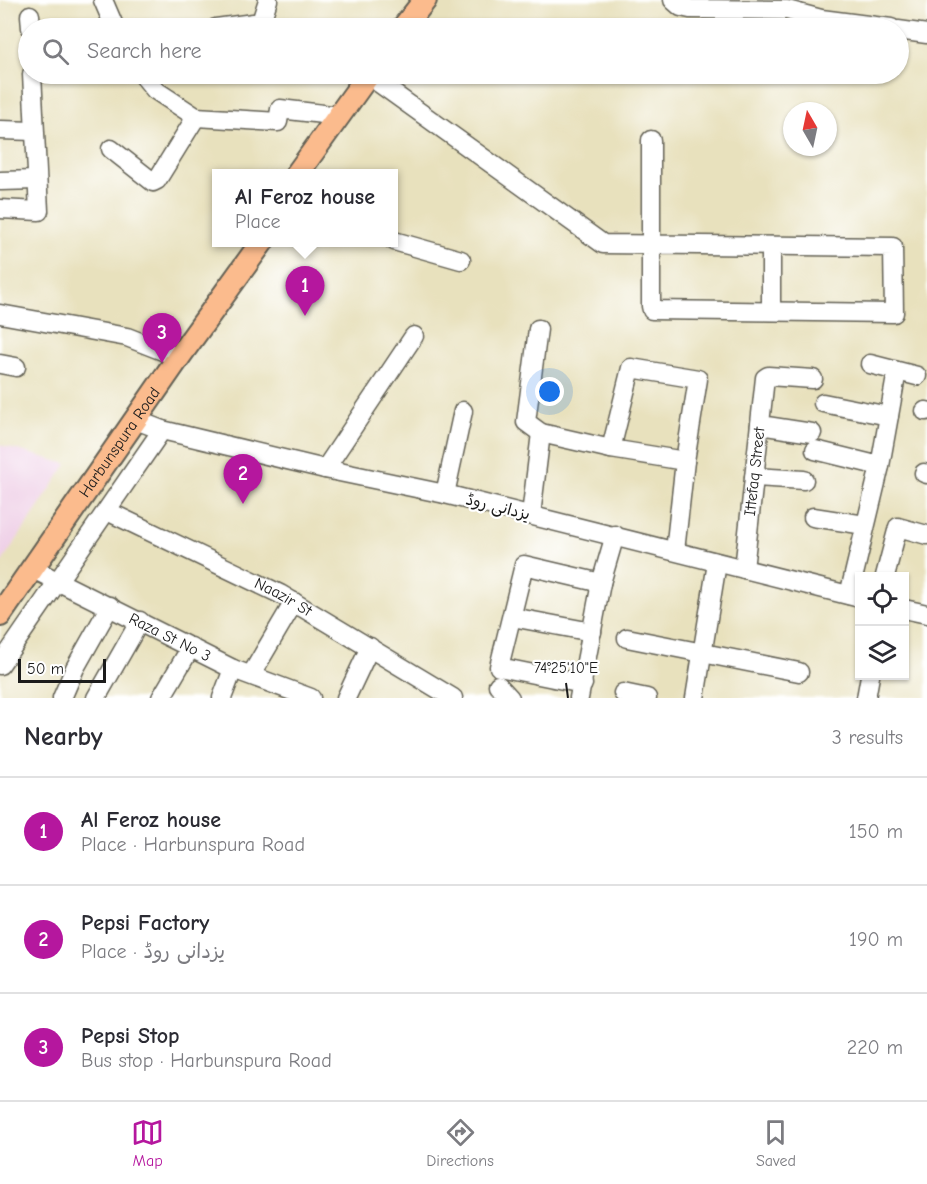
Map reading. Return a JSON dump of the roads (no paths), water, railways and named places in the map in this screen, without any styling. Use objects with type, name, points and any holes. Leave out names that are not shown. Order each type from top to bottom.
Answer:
[{"type":"main road","points":[[411,18],[425,0]]},
{"type":"main road","points":[[426,18],[440,0]]},
{"type":"main road","points":[[301,169],[340,116],[371,84]]},
{"type":"main road","points":[[317,169],[373,84]]},
{"type":"main road","name":"Harbunspura Road","points":[[0,615],[136,420],[232,272],[245,247]]},
{"type":"main road","name":"Harbunspura Road","points":[[0,593],[168,353],[232,272],[258,247]]},
{"type":"street","points":[[103,0],[111,18]]},
{"type":"street","points":[[262,18],[268,0]]},
{"type":"street","points":[[673,0],[681,7],[690,9],[787,10],[817,18]]},
{"type":"street","points":[[909,32],[927,34]]},
{"type":"street","points":[[0,209],[39,211],[32,84]]},
{"type":"street","points":[[150,84],[155,90],[196,117],[278,122],[280,109],[340,116]]},
{"type":"street","points":[[387,84],[591,238],[603,244],[651,245],[893,247],[895,311],[891,314],[652,310],[651,245],[651,140]]},
{"type":"street","points":[[111,149],[153,182],[157,180],[196,117]]},
{"type":"street","points":[[0,130],[33,131]]},
{"type":"street","points":[[0,181],[37,180]]},
{"type":"street","points":[[398,242],[461,261]]},
{"type":"street","points":[[771,246],[771,311]]},
{"type":"street","points":[[0,314],[127,337],[168,353]]},
{"type":"street","points":[[538,329],[526,422],[541,433],[611,449],[685,461]]},
{"type":"street","points":[[325,470],[414,336]]},
{"type":"street","points":[[870,364],[917,376]]},
{"type":"street","points":[[611,449],[631,368],[698,379],[685,461],[675,551]]},
{"type":"street","points":[[854,597],[865,525],[880,466],[897,370]]},
{"type":"street","name":"Ittefaq Street","points":[[744,569],[766,376],[813,379]]},
{"type":"street","points":[[823,404],[889,416]]},
{"type":"street","points":[[445,494],[463,411]]},
{"type":"street","name":"یزدانی روڈ","points":[[136,420],[162,430],[325,470],[445,494],[615,535],[854,597]]},
{"type":"street","points":[[760,425],[813,441],[880,466]]},
{"type":"street","points":[[0,665],[162,430]]},
{"type":"street","points":[[531,515],[541,433]]},
{"type":"street","points":[[754,477],[804,480]]},
{"type":"street","name":"Naazir St","points":[[107,511],[294,602],[453,698]]},
{"type":"street","points":[[813,517],[865,525]]},
{"type":"street","points":[[886,572],[898,527],[927,534]]},
{"type":"street","points":[[602,583],[524,565],[499,667],[581,691],[602,583],[615,535]]},
{"type":"street","points":[[694,698],[717,563]]},
{"type":"street","name":"Raza St No 3","points":[[33,569],[233,669],[251,675],[289,694],[311,698]]},
{"type":"street","points":[[251,675],[294,602]]},
{"type":"street","points":[[62,698],[75,668],[110,606]]},
{"type":"street","points":[[909,610],[927,614]]},
{"type":"street","points":[[512,617],[592,632]]},
{"type":"street","points":[[96,698],[140,621]]},
{"type":"street","points":[[627,638],[799,672]]},
{"type":"street","points":[[162,698],[191,647]]},
{"type":"street","points":[[346,698],[370,647]]},
{"type":"street","points":[[222,698],[233,669]]},
{"type":"street","points":[[866,698],[869,680]]},
{"type":"street","points":[[623,693],[646,698]]},
{"type":"place","name":"Al Feroz house","points":[[305,316]]},
{"type":"place","name":"Pepsi Stop","points":[[162,363]]},
{"type":"place","name":"Pepsi Factory","points":[[243,504]]}]
